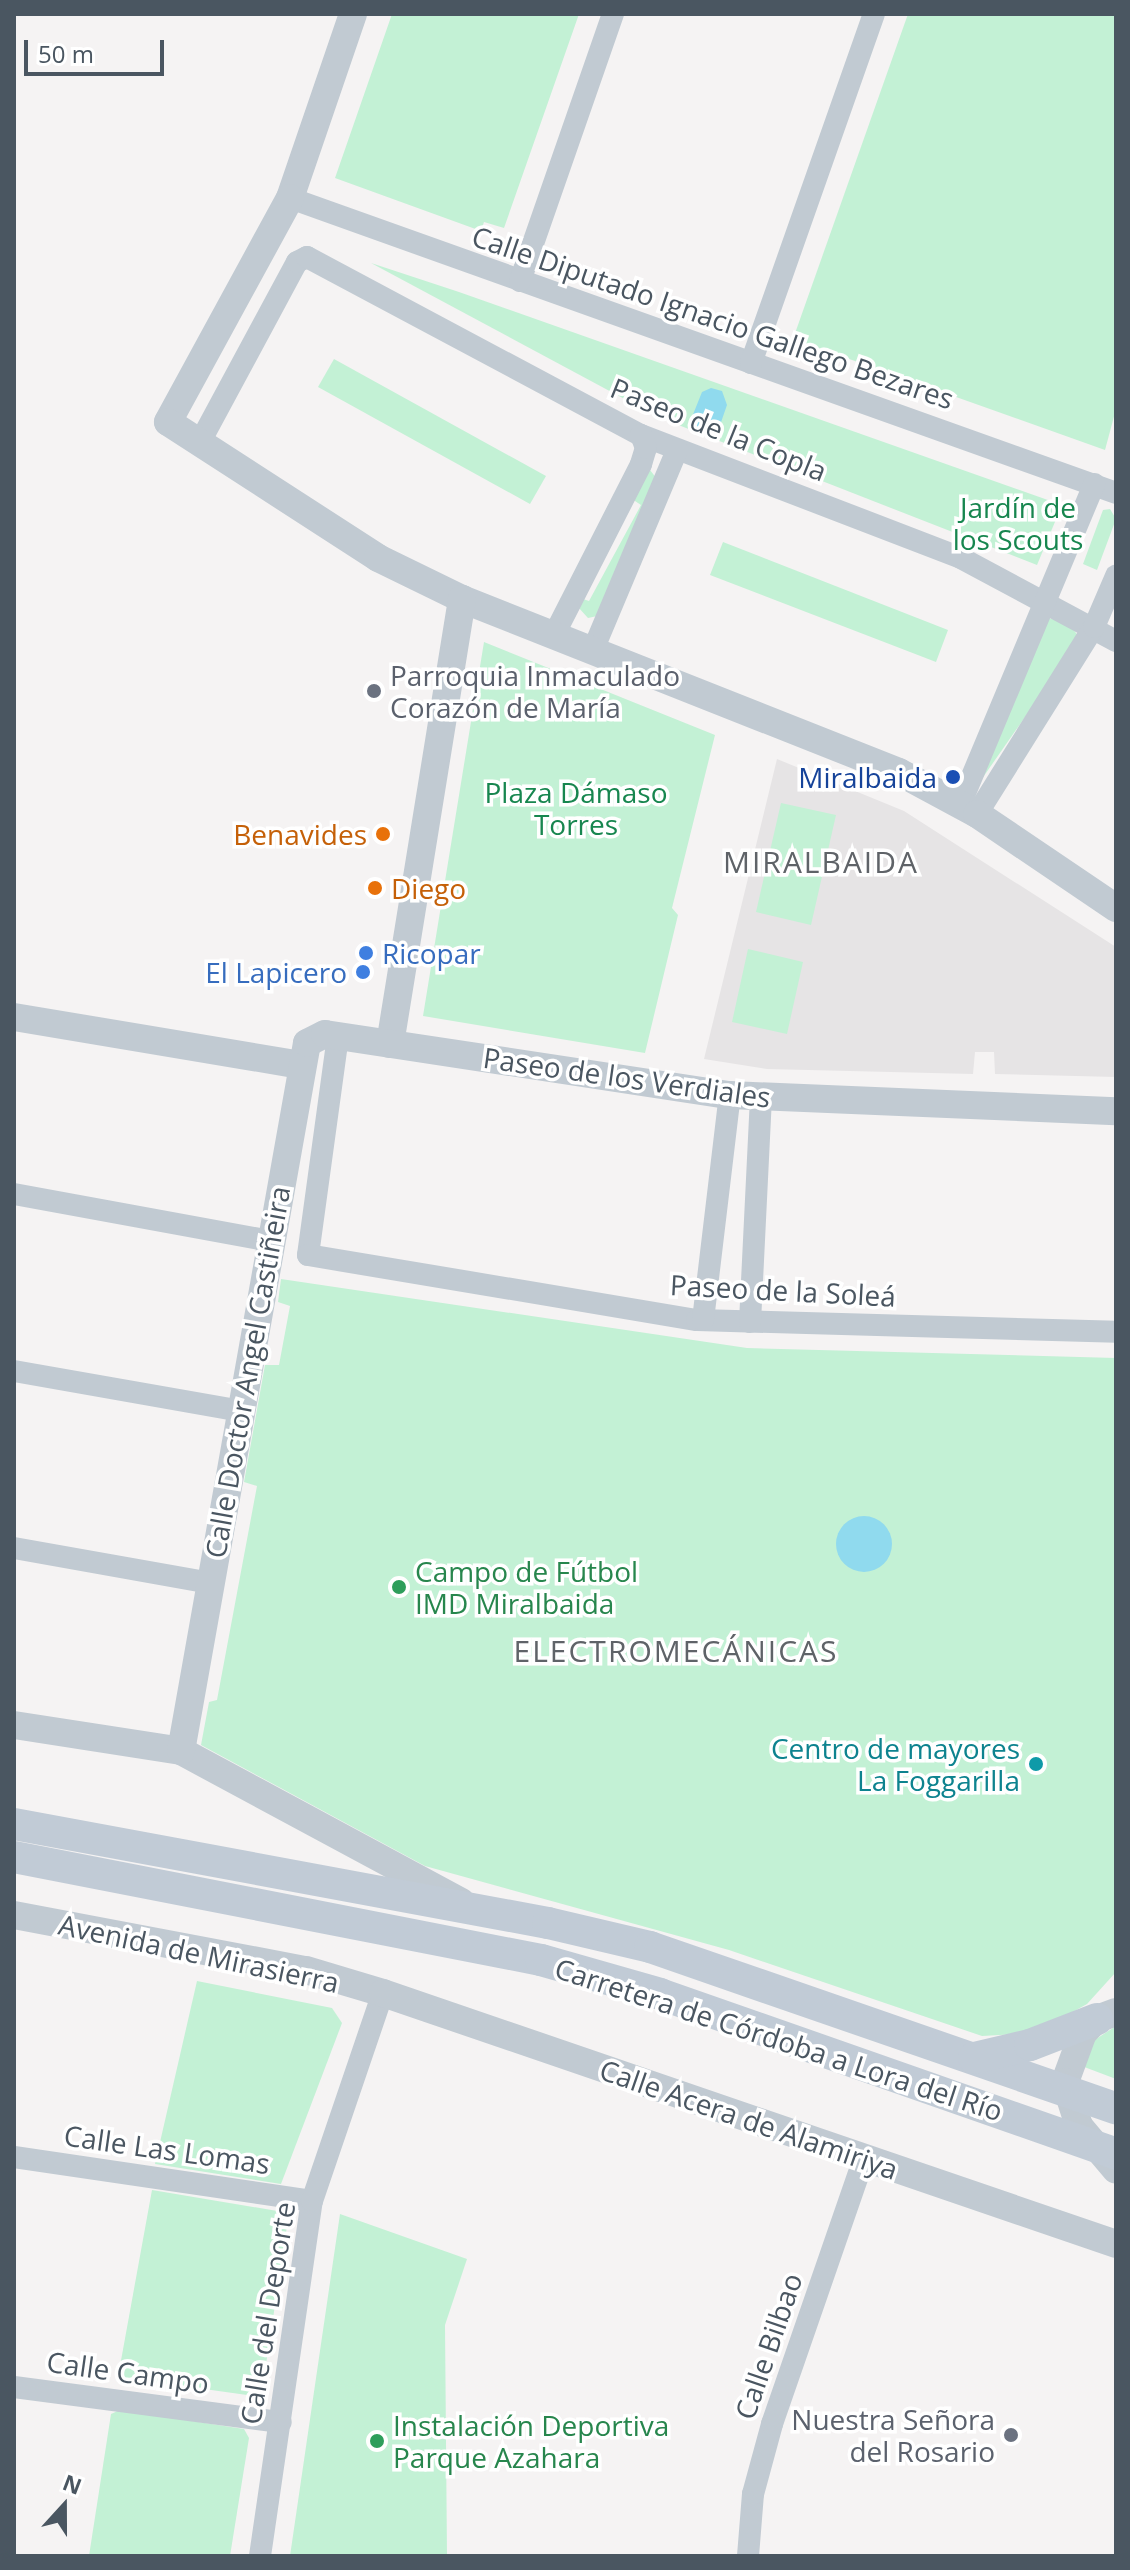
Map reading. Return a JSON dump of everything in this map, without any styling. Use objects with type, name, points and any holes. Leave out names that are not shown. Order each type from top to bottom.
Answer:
[{"type":"main road","name":"Carretera de Córdoba a Lora del Río","points":[[14,1824],[477,1911],[673,1954],[1116,2108]]},
{"type":"main road","name":"Carretera de Córdoba a Lora del Río","points":[[14,1857],[541,1960],[660,1994],[1104,2149]]},
{"type":"main road","points":[[974,2058],[1030,2045],[1110,2009]]},
{"type":"street","points":[[353,14],[290,198],[168,422],[304,515],[462,599],[899,772],[968,809],[1116,908]]},
{"type":"street","points":[[520,281],[613,14]]},
{"type":"street","points":[[751,363],[874,14]]},
{"type":"street","name":"Calle Diputado Ignacio Gallego Bezares","points":[[290,198],[1116,493]]},
{"type":"street","name":"Paseo de la Copla","points":[[200,442],[297,262],[307,257],[641,435],[961,558],[1048,600],[1116,641]]},
{"type":"street","points":[[554,635],[641,464],[646,452],[641,435]]},
{"type":"street","points":[[593,650],[677,450]]},
{"type":"street","points":[[641,464],[649,457],[659,458],[666,475]]},
{"type":"street","points":[[968,809],[1094,484]]},
{"type":"street","points":[[968,809],[1094,627],[1116,576]]},
{"type":"street","points":[[390,1044],[462,599]]},
{"type":"street","points":[[14,1017],[228,1056],[300,1065],[307,1043],[325,1034],[338,1036]]},
{"type":"street","name":"Paseo de los Verdiales","points":[[338,1036],[730,1095],[1116,1111]]},
{"type":"street","name":"Paseo de la Soleá","points":[[338,1036],[308,1255],[703,1320],[1116,1332]]},
{"type":"street","name":"Calle Doctor Angel Castiñeira","points":[[181,1751],[300,1065]]},
{"type":"street","points":[[703,1320],[730,1095]]},
{"type":"street","points":[[750,1322],[761,1097]]},
{"type":"street","points":[[14,1194],[270,1241]]},
{"type":"street","points":[[14,1371],[240,1411]]},
{"type":"street","points":[[14,1548],[210,1583]]},
{"type":"street","points":[[14,1725],[181,1751],[477,1911]]},
{"type":"street","name":"Avenida de Mirasierra","points":[[14,1915],[306,1970],[383,1993]]},
{"type":"street","name":"Calle Acera de Alamiriya","points":[[383,1993],[1116,2244]]},
{"type":"street","name":"Calle del Deporte","points":[[260,2556],[312,2201],[383,1993]]},
{"type":"street","points":[[1110,2009],[1072,2053],[1066,2090],[1116,2170]]},
{"type":"street","name":"Calle Las Lomas","points":[[14,2157],[312,2201]]},
{"type":"street","name":"Calle Bilbao","points":[[748,2556],[753,2494],[772,2424],[864,2159]]},
{"type":"street","name":"Calle Campo","points":[[14,2387],[281,2422]]},
{"type":"shaded area","points":[[777,759],[904,811],[1116,947],[1116,1077],[995,1074],[994,1052],[975,1052],[973,1074],[767,1069],[704,1059]]},
{"type":"green space","points":[[392,14],[579,14],[504,228],[484,222],[481,231],[335,178]]},
{"type":"green space","points":[[908,14],[1116,14],[1116,409],[1105,450],[793,339]]},
{"type":"green space","name":"Jardín de los Scouts","points":[[371,263],[1062,505],[1037,565],[658,417]]},
{"type":"green space","points":[[334,359],[546,476],[530,504],[318,387]]},
{"type":"green space","points":[[650,470],[657,479],[602,615],[588,618],[578,607],[580,598],[589,601],[641,505],[632,499]]},
{"type":"green space","points":[[1110,509],[1116,519],[1097,570],[1083,564],[1103,510]]},
{"type":"green space","points":[[723,542],[948,630],[936,662],[710,575]]},
{"type":"green space","points":[[1048,618],[1068,623],[1080,638],[979,783]]},
{"type":"green space","name":"Plaza Dámaso Torres","points":[[484,642],[715,735],[672,908],[678,915],[645,1053],[423,1016]]},
{"type":"green space","points":[[781,803],[836,815],[811,925],[756,912]]},
{"type":"green space","points":[[748,949],[803,962],[787,1034],[732,1022]]},
{"type":"green space","points":[[281,1279],[747,1348],[1116,1358],[1116,1972],[1087,2004],[1035,2033],[982,2036],[729,1950],[425,1866],[201,1745],[209,1702],[217,1700],[257,1486],[244,1482],[265,1365],[279,1365],[290,1306],[278,1302]]},
{"type":"green space","points":[[197,1981],[332,2008],[342,2023],[281,2184],[155,2164]]},
{"type":"green space","points":[[1116,2026],[1116,2079],[1079,2065],[1093,2041]]},
{"type":"green space","points":[[152,2190],[289,2213],[261,2397],[118,2377]]},
{"type":"green space","name":"Instalación Deportiva Parque Azahara","points":[[340,2214],[467,2259],[445,2325],[447,2556],[290,2556]]},
{"type":"green space","points":[[120,2410],[244,2429],[249,2438],[230,2556],[89,2556],[111,2414]]},
{"type":"water","points":[[711,388],[722,391],[727,405],[719,428],[710,435],[697,429],[692,417],[702,392]]},
{"type":"water","points":[[864,1516],[884,1524],[892,1544],[884,1564],[864,1572],[844,1564],[836,1544],[844,1524]]},
{"type":"place","name":"Parroquia Inmaculado Corazón de María","points":[[374,691]]},
{"type":"place","name":"Miralbaida","points":[[953,777]]},
{"type":"place","name":"Benavides","points":[[383,834]]},
{"type":"place","name":"Diego","points":[[375,888]]},
{"type":"place","name":"Ricopar","points":[[366,953]]},
{"type":"place","name":"El Lapicero","points":[[363,972]]},
{"type":"place","name":"Campo de Fútbol IMD Miralbaida","points":[[399,1587]]},
{"type":"place","name":"Centro de mayores La Foggarilla","points":[[1036,1764]]},
{"type":"place","name":"Nuestra Señora del Rosario","points":[[1011,2435]]},
{"type":"place","name":"Instalación Deportiva Parque Azahara","points":[[377,2441]]},
{"type":"district","name":"MIRALBAIDA","points":[[821,862]]},
{"type":"district","name":"ELECTROMECÁNICAS","points":[[676,1651]]}]
